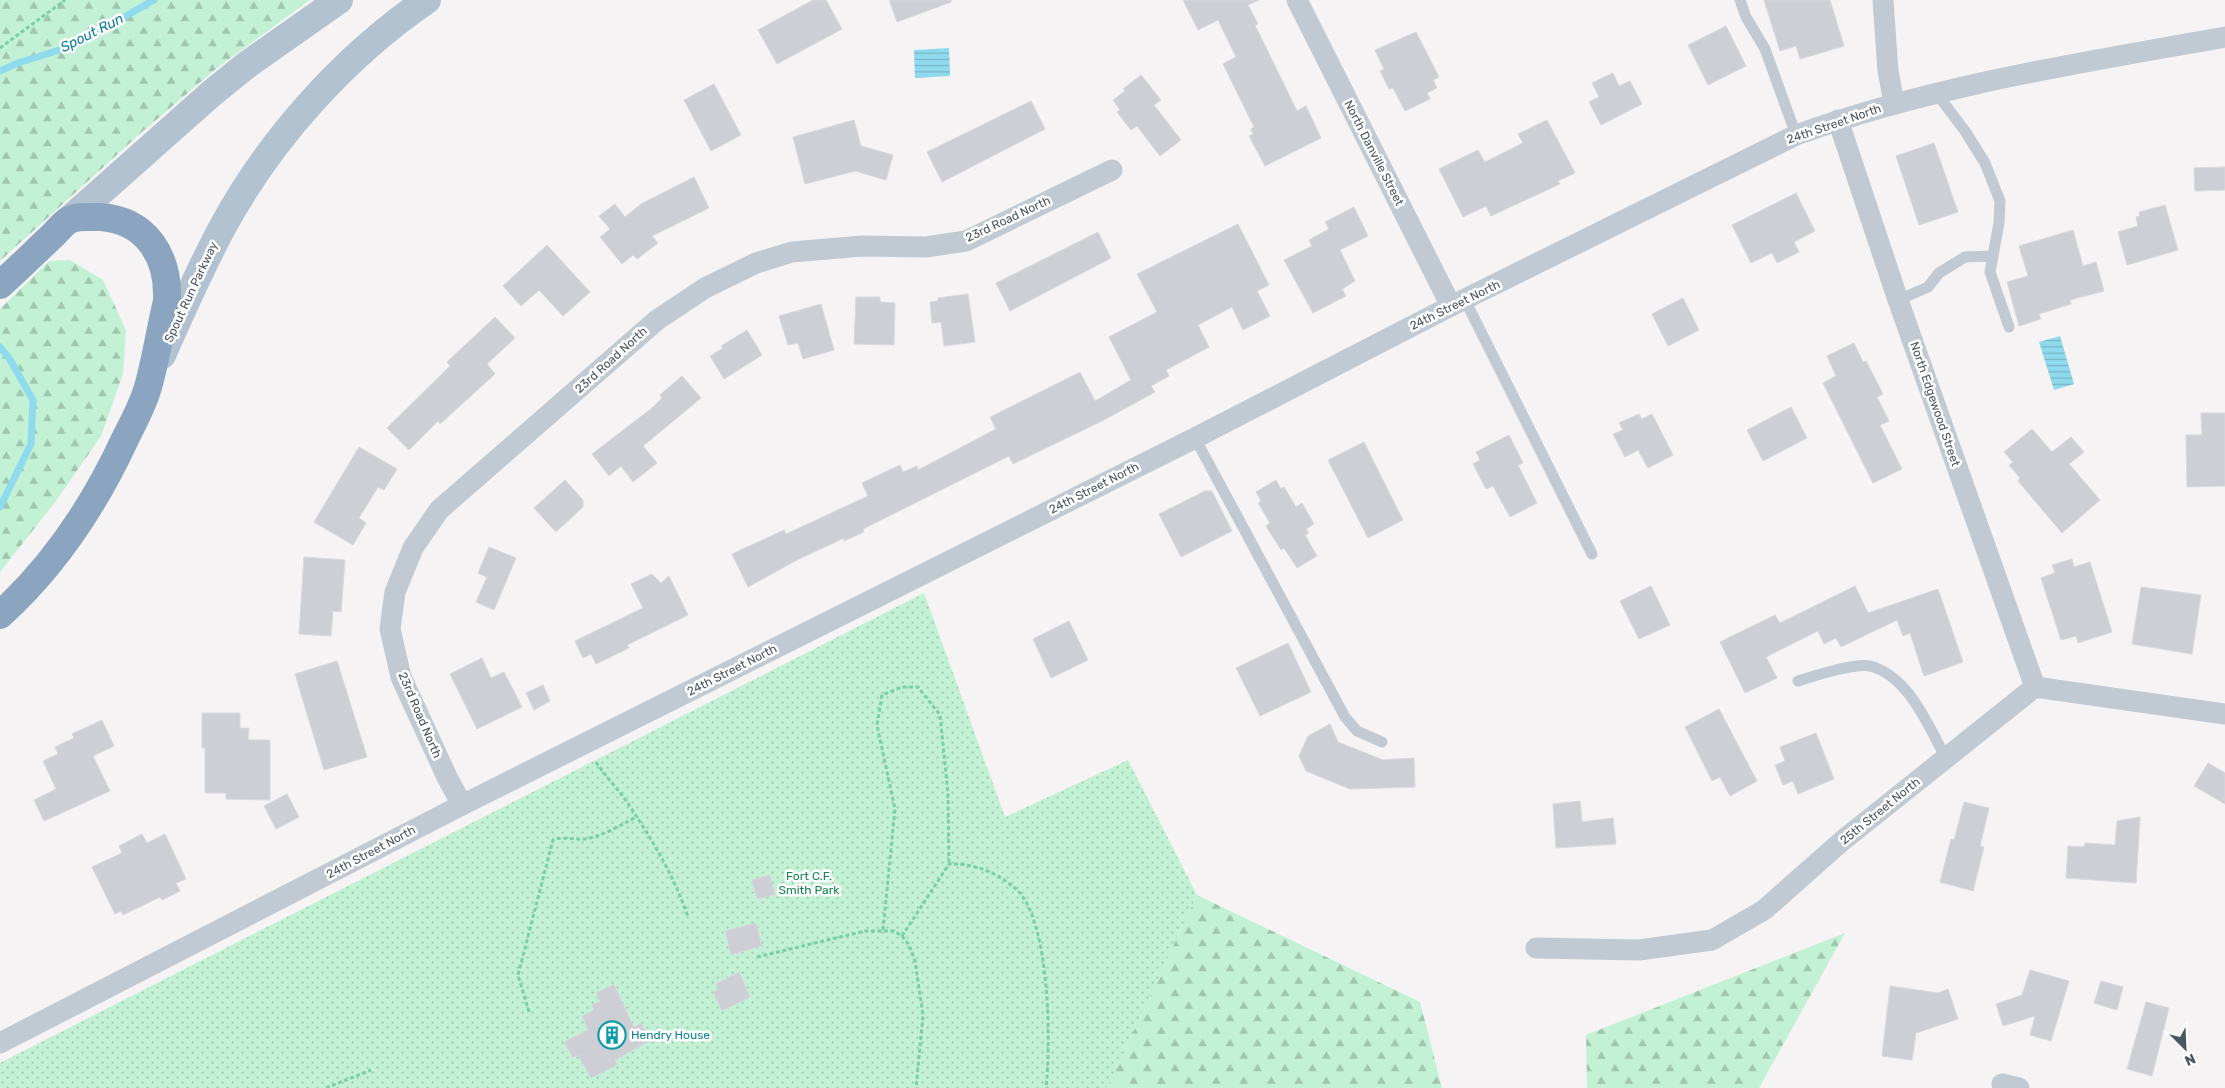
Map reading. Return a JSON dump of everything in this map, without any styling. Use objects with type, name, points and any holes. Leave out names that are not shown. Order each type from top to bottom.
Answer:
[{"type":"highway","points":[[0,285],[70,219],[94,217],[117,220],[145,236],[159,254],[166,276],[167,302],[148,389]]},
{"type":"highway","name":"Spout Run Parkway","points":[[0,615],[50,564],[84,516],[115,461],[148,389]]},
{"type":"main road","points":[[70,219],[145,150],[212,93],[248,64],[339,0]]},
{"type":"main road","name":"Spout Run Parkway","points":[[148,389],[206,258],[222,226],[254,177],[293,125],[333,80],[378,37],[427,0]]},
{"type":"street","name":"North Danville Street","points":[[1297,0],[1458,303]]},
{"type":"street","points":[[1882,0],[1888,71],[1894,103]]},
{"type":"street","name":"24th Street North","points":[[0,1043],[462,805],[585,745],[1195,438],[1458,303],[1796,135],[1894,103],[2059,67],[2225,37]]},
{"type":"street","name":"North Edgewood Street","points":[[1838,120],[1898,300],[2035,687]]},
{"type":"street","name":"23rd Road North","points":[[462,805],[443,769],[401,677],[390,629],[395,592],[413,548],[439,510],[657,320],[705,288],[756,263],[792,252],[862,246],[926,247],[966,240],[1112,170]]},
{"type":"street","points":[[2035,687],[2225,714]]},
{"type":"street","name":"25th Street North","points":[[1536,948],[1639,950],[1712,940],[1764,910],[1842,841],[2035,687]]},
{"type":"lane","points":[[1740,0],[1746,17],[1764,49],[1796,135]]},
{"type":"lane","points":[[1936,94],[1965,131],[1985,163],[2000,201],[1999,223],[1990,272],[2009,327]]},
{"type":"lane","points":[[1898,300],[1928,287],[1938,273],[1965,257],[1993,256]]},
{"type":"lane","points":[[1458,303],[1592,554]]},
{"type":"lane","points":[[1195,438],[1345,717],[1356,731],[1382,742]]},
{"type":"lane","points":[[1798,681],[1822,672],[1868,666],[1887,674],[1906,690],[1946,758]]},
{"type":"path","points":[[0,48],[65,0]]},
{"type":"path","points":[[883,930],[895,809],[877,725],[882,695],[902,686],[918,687],[940,715],[948,794],[949,864],[902,936]]},
{"type":"path","points":[[585,745],[608,780],[636,816],[669,868],[688,917]]},
{"type":"path","points":[[529,1012],[518,975],[553,840],[562,836],[585,839],[621,826],[636,816]]},
{"type":"path","points":[[949,864],[961,864],[989,870],[1019,892],[1032,916],[1041,947],[1047,1002],[1050,1055],[1046,1088]]},
{"type":"path","points":[[757,957],[865,931],[894,931],[902,936],[909,946],[915,961],[923,1015],[916,1088]]},
{"type":"path","points":[[326,1088],[371,1070]]},
{"type":"green space","points":[[0,0],[310,0],[217,68],[142,132],[0,261]]},
{"type":"green space","points":[[70,260],[103,280],[126,330],[123,374],[101,436],[56,501],[0,572],[0,309],[49,261]]},
{"type":"green space","name":"Fort C.F. Smith Park","points":[[924,593],[1005,817],[1128,760],[1197,895],[1107,1088],[0,1088],[0,1063]]},
{"type":"green space","points":[[1197,895],[1420,1002],[1442,1088],[1107,1088]]},
{"type":"green space","points":[[1845,933],[1759,1088],[1587,1088],[1586,1035]]},
{"type":"water","points":[[949,48],[950,76],[915,78],[914,50]]},
{"type":"water","points":[[2060,336],[2074,384],[2054,390],[2039,342]]},
{"type":"building","points":[[813,0],[826,0],[842,29],[777,64],[758,30]]},
{"type":"building","points":[[889,0],[951,0],[951,2],[897,22]]},
{"type":"building","points":[[1183,0],[1259,0],[1248,5],[1258,24],[1255,25],[1297,111],[1306,106],[1321,138],[1265,166],[1249,136],[1253,134],[1251,129],[1254,127],[1223,64],[1236,57],[1218,20],[1198,30]]},
{"type":"building","points":[[1764,0],[1830,0],[1844,46],[1800,59],[1796,46],[1780,51]]},
{"type":"building","points":[[1726,26],[1746,66],[1708,85],[1688,45]]},
{"type":"building","points":[[1416,32],[1439,77],[1433,80],[1437,88],[1427,93],[1430,99],[1405,111],[1393,88],[1389,89],[1380,71],[1384,69],[1375,50]]},
{"type":"building","points":[[1613,73],[1619,86],[1630,81],[1642,104],[1601,125],[1589,102],[1599,97],[1592,83]]},
{"type":"building","points":[[1141,75],[1161,100],[1154,105],[1181,140],[1160,156],[1137,126],[1131,130],[1117,112],[1120,110],[1113,100],[1125,91],[1123,89]]},
{"type":"building","points":[[714,84],[741,135],[711,151],[684,100]]},
{"type":"building","points":[[1031,101],[1045,129],[942,182],[927,152]]},
{"type":"building","points":[[854,120],[861,146],[893,155],[886,180],[855,171],[805,184],[793,137]]},
{"type":"building","points":[[1547,120],[1575,173],[1558,181],[1560,184],[1491,216],[1486,206],[1463,217],[1439,169],[1478,150],[1485,162],[1523,143],[1518,134]]},
{"type":"building","points":[[1934,143],[1958,212],[1919,225],[1896,156]]},
{"type":"building","points":[[2225,167],[2225,190],[2195,191],[2194,168]]},
{"type":"building","points":[[694,177],[709,208],[652,236],[658,243],[637,259],[633,255],[622,264],[600,237],[610,229],[599,216],[615,204],[625,217],[641,204]]},
{"type":"building","points":[[1796,193],[1815,231],[1794,242],[1799,252],[1777,263],[1772,253],[1751,263],[1732,225]]},
{"type":"building","points":[[2165,205],[2178,250],[2127,265],[2118,232],[2138,226],[2136,217],[2140,216],[2139,212]]},
{"type":"building","points":[[1354,207],[1368,236],[1340,250],[1355,281],[1342,289],[1346,296],[1313,313],[1284,260],[1312,246],[1309,240],[1329,229],[1325,222]]},
{"type":"building","points":[[1238,224],[1269,285],[1257,291],[1270,316],[1243,330],[1232,307],[1198,325],[1209,347],[1166,370],[1169,376],[1151,386],[1155,392],[1104,420],[1013,464],[1009,456],[863,529],[864,532],[844,541],[844,538],[797,560],[748,587],[732,554],[784,530],[786,534],[868,496],[862,483],[900,465],[903,472],[917,466],[918,470],[996,429],[990,417],[1080,372],[1095,401],[1131,380],[1109,337],[1157,312],[1137,274]]},
{"type":"building","points":[[2073,230],[2083,266],[2096,262],[2104,291],[2070,300],[2071,304],[2039,314],[2041,319],[2019,326],[2007,282],[2028,276],[2019,246]]},
{"type":"building","points":[[1098,232],[1111,258],[1010,311],[996,283]]},
{"type":"building","points":[[547,245],[590,292],[563,316],[539,290],[521,306],[503,286]]},
{"type":"building","points":[[968,294],[975,342],[944,346],[941,322],[932,323],[930,302],[938,301],[938,298]]},
{"type":"building","points":[[856,297],[880,297],[880,302],[895,303],[894,345],[854,344]]},
{"type":"building","points":[[1683,298],[1699,330],[1668,346],[1652,314]]},
{"type":"building","points":[[821,304],[834,350],[803,359],[798,343],[788,345],[779,316]]},
{"type":"building","points":[[495,317],[515,338],[487,364],[495,374],[440,424],[438,421],[409,450],[387,428],[450,366],[447,362]]},
{"type":"building","points":[[747,330],[762,355],[724,379],[710,356],[723,348],[721,346]]},
{"type":"building","points":[[1854,343],[1863,362],[1866,361],[1883,394],[1877,397],[1889,421],[1880,425],[1902,469],[1873,483],[1823,383],[1836,376],[1827,356]]},
{"type":"building","points":[[682,376],[701,398],[643,446],[657,463],[633,482],[621,466],[609,476],[592,454],[652,408],[662,398],[660,395]]},
{"type":"building","points":[[1791,407],[1807,438],[1763,461],[1747,430]]},
{"type":"building","points":[[2201,413],[2225,413],[2225,486],[2187,487],[2186,435],[2202,435]]},
{"type":"building","points":[[1639,414],[1642,419],[1652,414],[1673,455],[1648,468],[1638,450],[1625,457],[1613,434],[1623,430],[1619,423]]},
{"type":"building","points":[[2032,429],[2052,452],[2071,437],[2084,452],[2069,464],[2100,500],[2062,533],[2018,481],[2020,478],[2009,465],[2013,462],[2004,452]]},
{"type":"building","points":[[1509,435],[1523,463],[1518,465],[1537,503],[1510,517],[1493,486],[1486,489],[1473,464],[1480,460],[1476,452]]},
{"type":"building","points":[[1364,442],[1403,520],[1368,538],[1328,460]]},
{"type":"building","points":[[359,447],[397,469],[384,490],[378,487],[359,518],[366,523],[353,545],[314,522]]},
{"type":"building","points":[[565,480],[583,500],[583,507],[556,532],[534,508]]},
{"type":"building","points":[[1276,480],[1281,489],[1284,487],[1296,507],[1302,503],[1314,524],[1306,529],[1309,533],[1305,535],[1317,556],[1297,568],[1284,548],[1281,550],[1266,526],[1270,523],[1258,503],[1261,501],[1256,492]]},
{"type":"building","points":[[1205,491],[1212,491],[1232,531],[1181,557],[1159,514]]},
{"type":"building","points":[[489,547],[516,558],[494,610],[476,602],[487,577],[478,573]]},
{"type":"building","points":[[304,557],[345,560],[341,612],[333,611],[331,636],[299,634]]},
{"type":"building","points":[[2072,559],[2074,567],[2090,562],[2112,632],[2078,643],[2076,636],[2061,640],[2041,578],[2055,573],[2052,565]]},
{"type":"building","points":[[652,574],[661,583],[669,576],[688,615],[627,645],[629,648],[596,664],[591,654],[583,658],[575,641],[643,608],[631,584]]},
{"type":"building","points":[[1651,586],[1670,625],[1639,639],[1620,601]]},
{"type":"building","points":[[1855,586],[1868,613],[1938,589],[1963,662],[1924,676],[1910,633],[1903,636],[1897,620],[1841,647],[1836,638],[1824,644],[1818,631],[1766,657],[1777,678],[1745,693],[1720,642],[1775,615],[1780,623]]},
{"type":"building","points":[[2141,587],[2201,595],[2192,654],[2132,644]]},
{"type":"building","points":[[1069,621],[1088,660],[1051,678],[1033,639]]},
{"type":"building","points":[[1288,643],[1311,692],[1260,716],[1236,668]]},
{"type":"building","points":[[482,658],[491,678],[504,672],[522,707],[477,729],[450,674]]},
{"type":"building","points":[[337,661],[367,757],[324,770],[295,674]]},
{"type":"building","points":[[543,685],[550,701],[534,710],[526,693]]},
{"type":"building","points":[[1719,709],[1757,781],[1730,796],[1720,777],[1712,781],[1685,727]]},
{"type":"building","points":[[202,713],[240,713],[240,728],[249,728],[248,740],[270,740],[270,800],[226,799],[226,793],[205,793],[205,748],[202,748]]},
{"type":"building","points":[[102,720],[114,746],[93,756],[110,791],[44,821],[34,800],[56,789],[43,761],[58,754],[55,747],[74,738],[72,734]]},
{"type":"building","points":[[1330,724],[1338,742],[1383,760],[1414,758],[1415,787],[1350,789],[1306,771],[1299,756],[1308,736]]},
{"type":"building","points":[[1816,733],[1834,779],[1798,794],[1793,781],[1783,785],[1775,765],[1785,761],[1780,747]]},
{"type":"building","points":[[2208,763],[2225,773],[2225,804],[2194,786]]},
{"type":"building","points":[[287,794],[299,817],[276,829],[264,806]]},
{"type":"building","points":[[1580,801],[1582,822],[1613,818],[1616,844],[1556,848],[1553,804]]},
{"type":"building","points":[[1964,802],[1989,808],[1980,846],[1984,847],[1973,891],[1940,882],[1951,839],[1954,840]]},
{"type":"building","points":[[2140,817],[2136,883],[2066,878],[2068,846],[2084,847],[2085,843],[2115,845],[2117,821]]},
{"type":"building","points":[[142,834],[147,843],[165,834],[186,879],[176,883],[180,891],[162,900],[160,897],[123,915],[121,911],[115,914],[92,867],[122,853],[119,846]]},
{"type":"building","points":[[770,875],[775,895],[757,899],[752,880]]},
{"type":"building","points":[[756,923],[762,946],[731,955],[725,931]]},
{"type":"building","points":[[2030,970],[2069,981],[2051,1041],[2030,1035],[2035,1016],[2003,1026],[1996,1004],[2022,995]]},
{"type":"building","points":[[739,972],[750,997],[722,1011],[713,992],[719,989],[716,984]]},
{"type":"building","points":[[2101,981],[2123,987],[2117,1010],[2094,1003]]},
{"type":"building","name":"Hendry House","points":[[614,984],[634,1027],[641,1023],[650,1041],[615,1060],[617,1065],[591,1078],[578,1055],[573,1058],[564,1042],[588,1030],[582,1016],[594,1010],[592,1005],[600,1001],[596,993]]},
{"type":"building","points":[[1890,986],[1938,993],[1948,989],[1958,1019],[1916,1033],[1912,1060],[1882,1056]]},
{"type":"building","points":[[2146,1002],[2169,1008],[2152,1076],[2127,1069]]},
{"type":"waterway","name":"Spout Run","points":[[0,71],[18,63],[75,45],[154,0]]},
{"type":"waterway","name":"Spout Run","points":[[0,347],[9,358],[33,400],[31,444],[0,507]]},
{"type":"place","name":"Hendry House","points":[[612,1035]]}]
